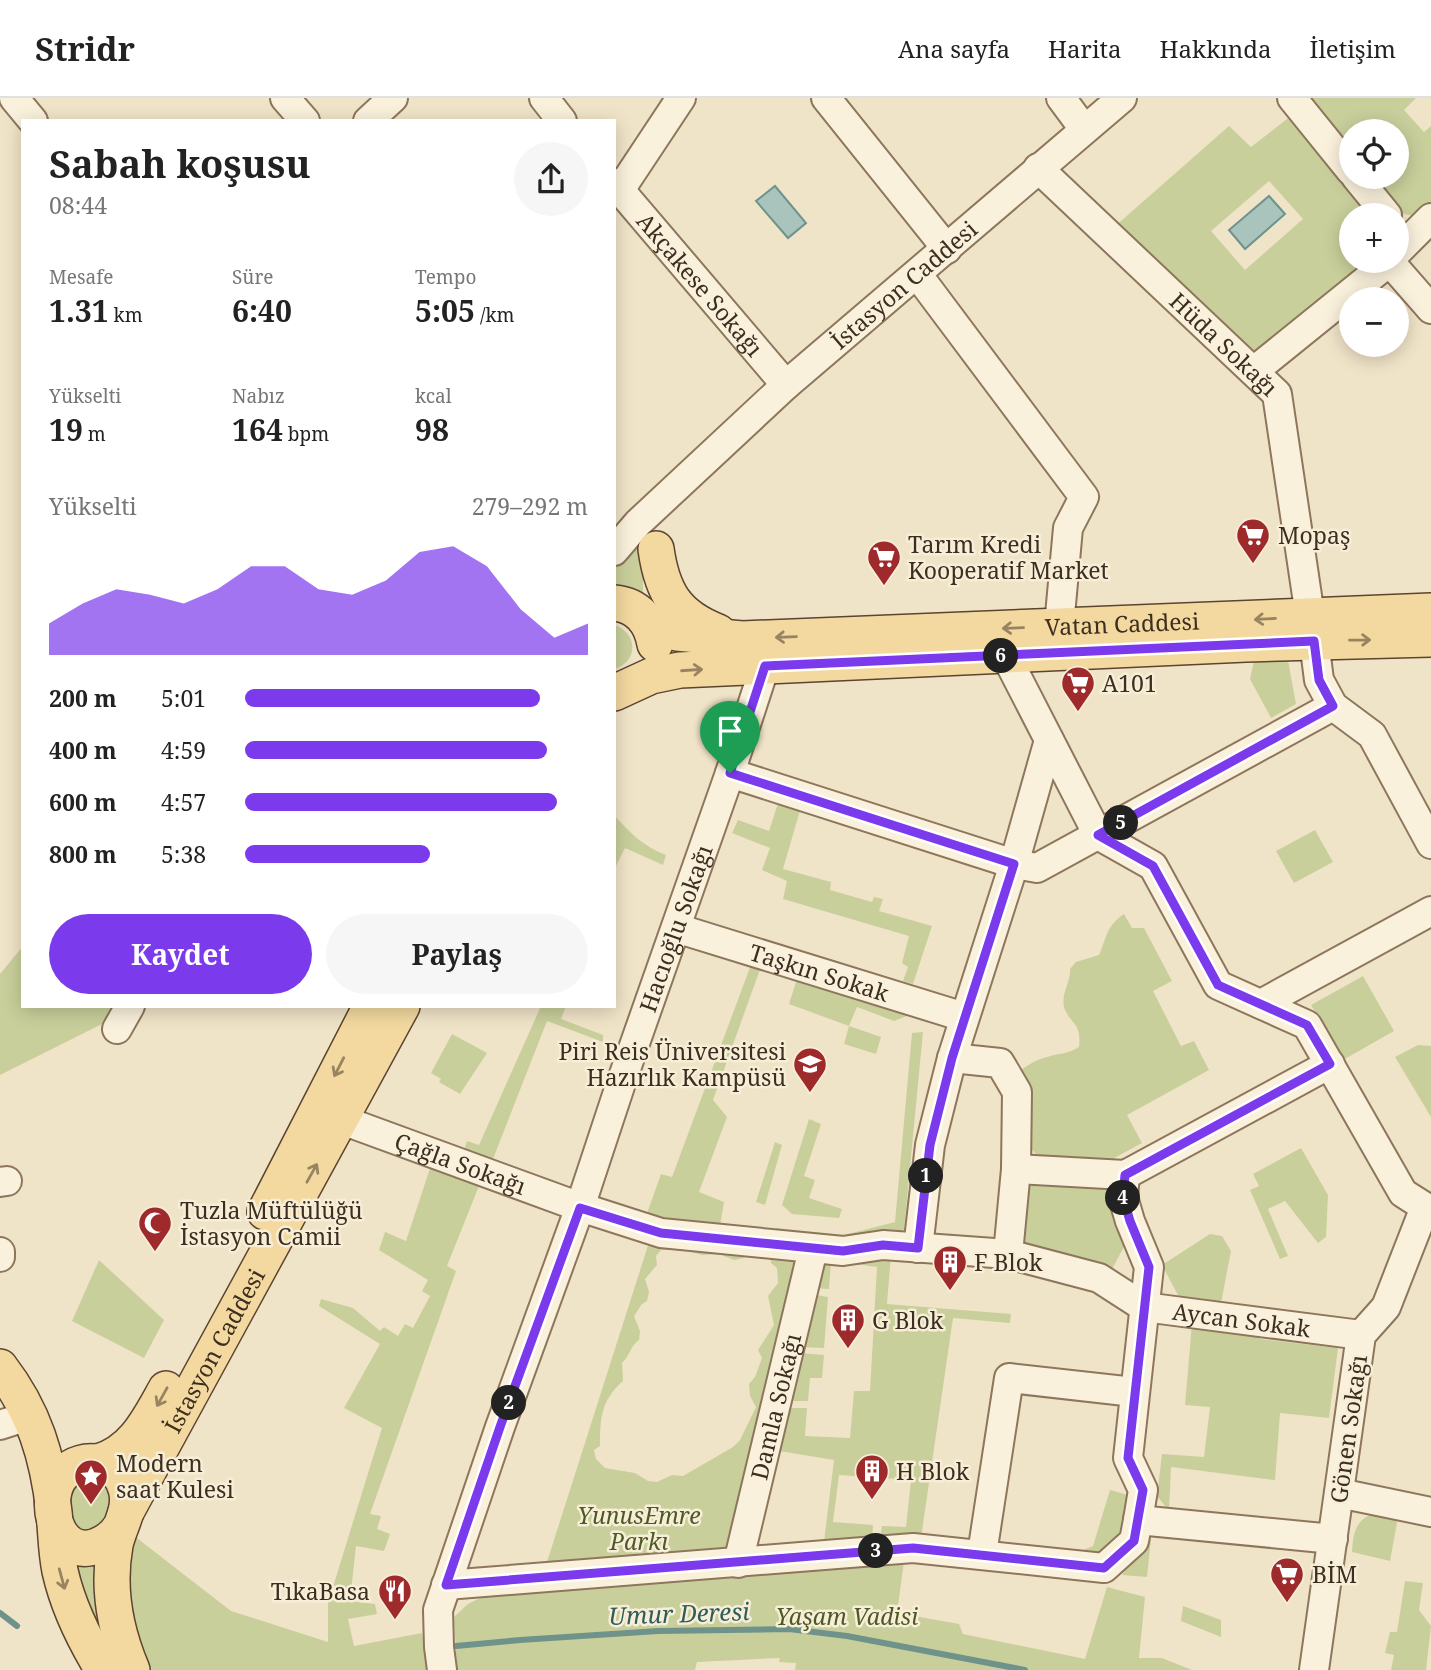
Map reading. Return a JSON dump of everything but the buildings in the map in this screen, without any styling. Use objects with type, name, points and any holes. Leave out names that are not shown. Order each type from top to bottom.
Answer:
[{"type":"main road","points":[[656,549],[662,581],[685,615],[708,629],[741,639]]},
{"type":"main road","name":"Vatan Caddesi","points":[[616,604],[630,607],[648,621],[677,633],[741,639],[1059,626],[1312,629],[1431,639]]},
{"type":"main road","name":"Vatan Caddesi","points":[[618,690],[665,672],[1006,656],[1312,629],[1431,611]]},
{"type":"main road","points":[[618,690],[643,677],[654,657],[655,645],[648,621]]},
{"type":"main road","name":"İstasyon Caddesi","points":[[94,1462],[121,1452],[145,1426],[261,1219],[369,1008]]},
{"type":"main road","name":"İstasyon Caddesi","points":[[124,1519],[401,1008]]},
{"type":"main road","points":[[7,1376],[67,1450],[78,1458],[109,1465],[121,1478],[127,1493],[124,1519],[114,1554],[112,1595],[119,1633],[132,1670]]},
{"type":"main road","points":[[7,1376],[15,1420],[46,1458],[56,1526],[62,1538],[72,1547],[79,1549],[96,1546],[108,1541],[124,1519]]},
{"type":"main road","points":[[94,1462],[71,1468],[61,1476],[55,1489],[54,1511],[60,1569],[68,1598],[77,1623],[103,1670]]},
{"type":"street","points":[[14,98],[31,119]]},
{"type":"street","points":[[285,98],[303,119]]},
{"type":"street","points":[[370,119],[393,98]]},
{"type":"street","points":[[544,98],[560,119]]},
{"type":"street","points":[[617,186],[681,98]]},
{"type":"street","points":[[825,98],[947,249]]},
{"type":"street","points":[[1061,98],[1084,128]]},
{"type":"street","name":"İstasyon Caddesi","points":[[616,545],[786,385],[1122,98]]},
{"type":"street","points":[[1293,98],[1339,156]]},
{"type":"street","name":"Hüda Sokağı","points":[[1038,169],[1277,394],[1319,680],[1333,706]]},
{"type":"street","name":"Akçakese Sokağı","points":[[617,186],[786,385]]},
{"type":"street","points":[[1366,189],[1377,203]]},
{"type":"street","points":[[1409,237],[1431,218]]},
{"type":"street","points":[[1409,271],[1431,309]]},
{"type":"street","points":[[1254,371],[1367,273]]},
{"type":"street","points":[[917,274],[1084,497],[1068,528],[1059,626]]},
{"type":"street","points":[[648,621],[656,549],[666,517],[690,475]]},
{"type":"street","points":[[1006,656],[1098,835]]},
{"type":"street","name":"Hacıoğlu Sokağı","points":[[442,1670],[438,1610],[446,1585],[580,1208],[765,666]]},
{"type":"street","points":[[730,773],[1014,864],[1037,868],[1333,706],[1372,735],[1424,815],[1431,844]]},
{"type":"street","points":[[918,1248],[930,1145],[952,1058],[1014,864],[1049,740]]},
{"type":"street","name":"Gönen Sokağı","points":[[1098,835],[1153,866],[1218,985],[1307,1025],[1403,1193],[1428,1201],[1387,1307],[1360,1335],[1314,1670]]},
{"type":"street","points":[[1261,1004],[1431,911]]},
{"type":"street","name":"Taşkın Sokak","points":[[676,928],[964,1017]]},
{"type":"street","points":[[952,1058],[1000,1063],[1017,1092],[1016,1168],[1008,1254]]},
{"type":"street","points":[[1016,1168],[1125,1175],[1330,1064]]},
{"type":"street","name":"Çağla Sokağı","points":[[342,1120],[580,1208],[661,1233],[813,1249]]},
{"type":"street","points":[[446,1585],[913,1548],[1104,1568],[1134,1541],[1143,1490],[1128,1458],[1149,1267],[1123,1197],[1125,1175]]},
{"type":"street","name":"Aycan Sokak","points":[[813,1249],[843,1251],[883,1245],[1008,1254],[1099,1278],[1144,1307],[1360,1335]]},
{"type":"street","name":"Damla Sokağı","points":[[738,1563],[813,1249]]},
{"type":"street","points":[[982,1554],[1009,1378],[1134,1392]]},
{"type":"street","points":[[1339,1493],[1431,1512]]},
{"type":"street","points":[[1138,1520],[1333,1539]]},
{"type":"green space","points":[[1312,98],[1416,98],[1404,110],[1424,132],[1431,126],[1431,201],[1414,216],[1409,215],[1409,203],[1395,203],[1384,189],[1409,189],[1409,119],[1339,119],[1339,132]]},
{"type":"green space","points":[[1296,112],[1339,166],[1339,189],[1357,189],[1368,203],[1339,203],[1339,273],[1355,273],[1255,359],[1113,228],[1229,126],[1251,147]],"holes":[[[1269,181],[1303,219],[1245,270],[1211,231]]]},
{"type":"green space","points":[[654,526],[643,560],[643,608],[616,599],[616,564],[629,544]]},
{"type":"green space","points":[[616,626],[628,634],[631,640],[631,654],[616,668]]},
{"type":"green space","points":[[1287,655],[1296,704],[1271,718],[1250,679],[1255,656]]},
{"type":"green space","points":[[779,800],[801,807],[783,869],[831,882],[830,890],[872,902],[874,897],[883,899],[879,911],[932,926],[913,984],[903,981],[908,967],[902,963],[909,936],[783,899],[787,881],[762,870],[770,848],[732,833],[738,820],[769,831]]},
{"type":"green space","points":[[616,817],[637,838],[666,855],[663,865],[625,848],[616,866]]},
{"type":"green space","points":[[1315,830],[1333,862],[1294,883],[1276,851]]},
{"type":"green space","points":[[1124,914],[1132,928],[1144,928],[1172,981],[1153,991],[1181,1046],[1194,1041],[1209,1070],[1127,1115],[1142,1143],[1109,1161],[1041,1159],[1029,1147],[1032,1086],[1021,1070],[1040,1059],[1079,1047],[1079,1032],[1064,1007],[1070,969],[1076,962],[1099,955],[1110,928]]},
{"type":"green space","points":[[21,948],[21,1008],[117,1008],[110,1020],[0,1075],[0,974]]},
{"type":"green space","points":[[752,962],[762,964],[713,1100],[727,1117],[699,1192],[724,1202],[719,1232],[645,1219],[661,1174],[672,1177]]},
{"type":"green space","points":[[798,976],[917,1012],[894,1021],[857,1007],[849,1026],[789,1004]]},
{"type":"green space","points":[[1363,976],[1394,1031],[1343,1060],[1311,1005]]},
{"type":"green space","points":[[540,1008],[565,1008],[561,1019],[603,1035],[603,1042],[547,1021],[491,1164],[463,1153],[467,1141],[479,1145]]},
{"type":"green space","points":[[849,1026],[881,1037],[876,1054],[844,1044]]},
{"type":"green space","points":[[923,1032],[904,1230],[846,1245],[776,1238],[776,1228],[844,1235],[895,1222],[912,1033]]},
{"type":"green space","points":[[452,1034],[487,1053],[460,1094],[439,1082],[441,1079],[431,1073]]},
{"type":"green space","points":[[1418,1045],[1431,1046],[1431,1117],[1395,1057]]},
{"type":"green space","points":[[809,1119],[821,1124],[804,1176],[815,1180],[809,1198],[842,1209],[839,1218],[792,1214],[782,1205]]},
{"type":"green space","points":[[775,1142],[782,1145],[765,1205],[756,1202]]},
{"type":"green space","points":[[1301,1148],[1328,1195],[1326,1237],[1318,1243],[1285,1201],[1268,1209],[1288,1256],[1280,1259],[1250,1190],[1259,1186],[1253,1174]]},
{"type":"green space","points":[[432,1162],[481,1181],[447,1266],[456,1271],[370,1514],[381,1516],[377,1529],[390,1534],[384,1551],[356,1546],[350,1601],[375,1604],[377,1614],[348,1619],[354,1646],[422,1633],[429,1670],[147,1670],[138,1649],[127,1580],[133,1535],[231,1611],[328,1642],[328,1603],[382,1428],[344,1408],[380,1344],[319,1306],[321,1299],[353,1308],[380,1331],[384,1327],[398,1336],[405,1324],[413,1328],[430,1296],[422,1291],[428,1280],[379,1250],[385,1232],[406,1241]]},
{"type":"green space","points":[[1029,1178],[1083,1181],[1109,1193],[1119,1211],[1125,1245],[1112,1269],[1023,1242]]},
{"type":"green space","points":[[1210,1234],[1222,1236],[1231,1251],[1221,1303],[1179,1297],[1162,1265]]},
{"type":"green space","name":"YunusEmre Parkı","points":[[651,1236],[748,1252],[744,1258],[734,1260],[719,1254],[702,1255],[685,1250],[661,1250],[656,1256],[657,1265],[645,1279],[649,1292],[647,1301],[634,1316],[640,1331],[639,1340],[622,1363],[623,1381],[610,1395],[603,1410],[600,1446],[594,1450],[596,1459],[605,1468],[635,1473],[648,1481],[657,1482],[672,1475],[683,1476],[733,1447],[740,1440],[756,1407],[750,1396],[749,1384],[755,1377],[762,1358],[758,1350],[774,1325],[768,1296],[778,1283],[777,1268],[771,1263],[770,1257],[796,1252],[729,1548],[724,1552],[546,1565]]},
{"type":"green space","points":[[891,1255],[887,1304],[1011,1314],[1010,1323],[953,1318],[921,1538],[880,1539],[882,1526],[906,1527],[911,1480],[839,1475],[833,1522],[873,1525],[872,1539],[824,1542],[834,1460],[779,1451],[788,1408],[807,1408],[805,1436],[850,1438],[854,1391],[870,1391],[877,1267],[831,1261],[829,1289],[813,1288],[819,1258]]},
{"type":"green space","points":[[99,1260],[164,1320],[144,1358],[72,1321]]},
{"type":"green space","points":[[811,1294],[828,1297],[824,1348],[800,1347]]},
{"type":"green space","points":[[1192,1323],[1251,1330],[1260,1339],[1338,1348],[1329,1418],[1280,1413],[1275,1480],[1171,1467],[1169,1511],[1157,1496],[1162,1454],[1204,1457],[1210,1407],[1185,1405]]},
{"type":"green space","points":[[799,1353],[824,1355],[822,1378],[810,1378],[808,1401],[789,1401]]},
{"type":"green space","points":[[98,1477],[112,1492],[110,1523],[79,1536],[67,1506],[75,1483]]},
{"type":"green space","points":[[1110,1490],[1128,1495],[1121,1528],[1112,1545],[1105,1551],[1082,1556],[1083,1550],[1093,1546]]},
{"type":"green space","points":[[1372,1514],[1398,1517],[1390,1561],[1352,1552],[1358,1524]]},
{"type":"green space","points":[[1145,1538],[1151,1539],[1147,1577],[1122,1575]]},
{"type":"green space","name":"Yaşam Vadisi","points":[[904,1561],[897,1613],[959,1624],[963,1634],[1085,1659],[1107,1587],[1145,1597],[1139,1658],[1162,1658],[1192,1670],[795,1670],[796,1663],[779,1662],[780,1658],[697,1662],[695,1670],[457,1670],[454,1617],[468,1604],[484,1596]]},
{"type":"green space","points":[[101,1562],[106,1642],[93,1624],[74,1563],[91,1565]]},
{"type":"green space","points":[[1405,1581],[1423,1583],[1419,1610],[1431,1626],[1426,1670],[1391,1670],[1394,1655],[1385,1653],[1390,1632],[1397,1632]]},
{"type":"green space","points":[[1183,1606],[1221,1620],[1221,1637],[1181,1621]]},
{"type":"water","points":[[775,186],[806,223],[788,238],[756,201]]},
{"type":"water","points":[[1269,196],[1285,214],[1245,249],[1229,230]]},
{"type":"waterway","points":[[0,1613],[17,1626]]},
{"type":"waterway","name":"Umur Deresi","points":[[456,1646],[658,1631],[789,1629],[847,1636],[1025,1670]]},
{"type":"place","name":"Mopaş","points":[[1253,565]]},
{"type":"place","name":"Tarım Kredi Kooperatif Market","points":[[884,587]]},
{"type":"place","name":"A101","points":[[1078,713]]},
{"type":"place","name":"Piri Reis Üniversitesi Hazırlık Kampüsü","points":[[810,1094]]},
{"type":"place","name":"Tuzla Müftülüğü İstasyon Camii","points":[[155,1253]]},
{"type":"place","name":"F Blok","points":[[950,1292]]},
{"type":"place","name":"G Blok","points":[[848,1350]]},
{"type":"place","name":"H Blok","points":[[872,1501]]},
{"type":"place","name":"Modern saat Kulesi","points":[[91,1506]]},
{"type":"place","name":"BİM","points":[[1287,1604]]},
{"type":"place","name":"TıkaBasa","points":[[395,1621]]},
{"type":"route","points":[[1314,641],[1319,680],[1333,706],[1098,835],[1153,866],[1218,985],[1307,1025],[1330,1064],[1125,1175],[1123,1197],[1149,1267],[1128,1458],[1143,1490],[1134,1541],[1104,1568],[913,1548],[446,1585],[580,1208],[661,1233],[843,1251],[883,1245],[918,1248],[930,1145],[964,1017],[1014,864],[730,773],[765,666],[1314,641]]}]
